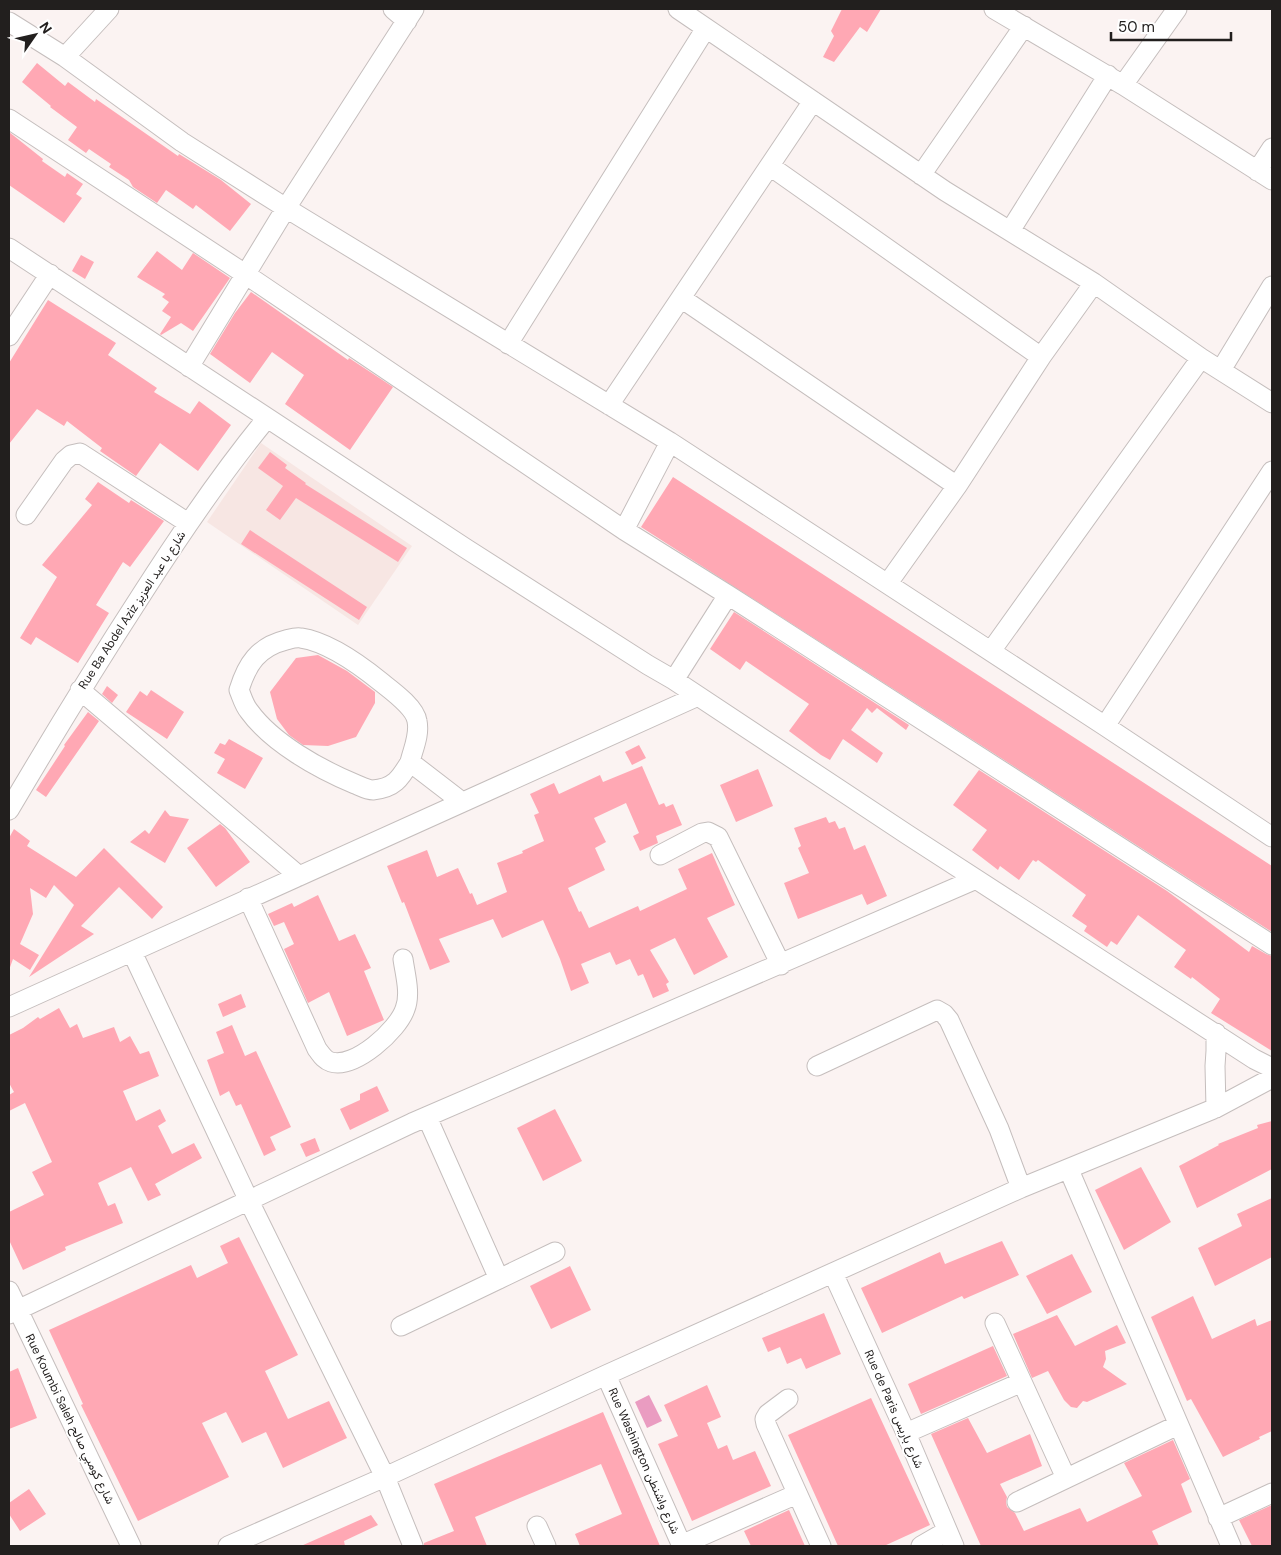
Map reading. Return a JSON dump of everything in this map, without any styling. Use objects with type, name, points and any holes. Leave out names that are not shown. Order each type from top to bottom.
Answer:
[{"type":"street","points":[[65,57],[109,9]]},
{"type":"street","points":[[678,9],[921,175],[1094,283],[1201,358],[1272,403]]},
{"type":"street","points":[[994,9],[1116,80],[1265,176],[1272,148]]},
{"type":"street","points":[[1010,231],[1116,80],[1177,9]]},
{"type":"street","points":[[188,367],[405,13]]},
{"type":"street","points":[[9,22],[65,57],[182,142],[286,208],[670,442],[1105,726],[1270,831]]},
{"type":"street","points":[[921,175],[1024,26]]},
{"type":"street","points":[[508,344],[706,28]]},
{"type":"street","points":[[609,405],[813,100]]},
{"type":"street","points":[[9,119],[246,274],[624,530],[1272,945]]},
{"type":"street","points":[[770,166],[1041,357]]},
{"type":"street","points":[[9,248],[465,548],[674,680],[976,879],[1254,1059],[1272,1068]]},
{"type":"street","points":[[9,336],[50,274]]},
{"type":"street","points":[[888,583],[957,486],[1041,357],[1094,283]]},
{"type":"street","points":[[1221,370],[1272,286]]},
{"type":"street","points":[[681,298],[957,486]]},
{"type":"street","points":[[991,651],[1201,358]]},
{"type":"street","name":"Rue Ba Abdel Aziz شارع با عبد العزيز","points":[[9,810],[80,690],[188,523],[245,444],[267,418]]},
{"type":"street","points":[[624,530],[670,442]]},
{"type":"street","points":[[26,516],[64,461],[71,455],[80,453],[188,523]]},
{"type":"street","points":[[1105,726],[1272,471]]},
{"type":"street","points":[[674,680],[728,595]]},
{"type":"street","points":[[299,637],[322,644],[365,669],[392,690],[412,710],[418,720],[417,741],[410,762],[400,779],[387,787],[370,790],[339,778],[302,757],[269,733],[248,710],[239,690],[245,672],[260,652],[277,642],[299,637]]},
{"type":"street","points":[[80,690],[299,876]]},
{"type":"street","points":[[9,1007],[698,696]]},
{"type":"street","points":[[410,762],[462,802]]},
{"type":"street","points":[[660,855],[702,833],[708,832],[718,837],[781,965]]},
{"type":"street","points":[[13,1312],[427,1117],[976,879]]},
{"type":"street","points":[[248,898],[317,1049],[330,1062],[338,1063],[352,1059],[393,1030],[406,1007],[407,997],[402,959]]},
{"type":"street","points":[[132,952],[249,1201],[385,1477],[413,1546]]},
{"type":"street","points":[[818,1066],[937,1010],[944,1014],[949,1020],[999,1129],[1021,1188]]},
{"type":"street","points":[[1216,1033],[1216,1108]]},
{"type":"street","points":[[228,1546],[385,1477],[1021,1188],[1069,1170],[1216,1108],[1272,1078]]},
{"type":"street","points":[[427,1117],[499,1279]]},
{"type":"street","points":[[1069,1170],[1231,1546]]},
{"type":"street","points":[[401,1326],[555,1252]]},
{"type":"street","name":"Rue de Paris شارع باريس","points":[[833,1273],[906,1433],[950,1539]]},
{"type":"street","name":"Rue Koumbi Saleh شارع كومبي صالح","points":[[9,1291],[13,1312],[131,1546]]},
{"type":"street","points":[[995,1323],[1066,1478]]},
{"type":"street","name":"Rue Washington شارع واشنطن","points":[[606,1375],[682,1545]]},
{"type":"street","points":[[906,1433],[1022,1382]]},
{"type":"street","points":[[788,1398],[768,1414],[765,1419],[821,1546]]},
{"type":"street","points":[[1017,1502],[1178,1425]]},
{"type":"street","points":[[1218,1518],[1272,1493]]},
{"type":"street","points":[[682,1545],[798,1494]]},
{"type":"street","points":[[537,1526],[546,1546]]},
{"type":"street","points":[[920,1546],[950,1539]]},
{"type":"shaded area","points":[[261,443],[412,546],[358,625],[207,522]]},
{"type":"shaded area","points":[[649,1395],[662,1421],[647,1428],[635,1402]]},
{"type":"building","points":[[842,9],[881,9],[867,32],[860,27],[834,62],[823,57],[834,36],[831,31]]},
{"type":"building","points":[[37,63],[65,86],[68,82],[95,102],[96,99],[178,156],[179,154],[221,180],[251,204],[230,231],[196,205],[193,209],[166,190],[157,203],[133,187],[129,180],[109,167],[111,164],[89,149],[86,153],[68,140],[77,127],[50,107],[22,82]]},
{"type":"building","points":[[9,132],[43,159],[42,161],[65,177],[67,173],[83,184],[76,194],[82,198],[64,223],[9,185]]},
{"type":"building","points":[[157,251],[182,270],[193,253],[230,278],[193,331],[181,323],[160,334],[171,317],[162,311],[169,302],[162,297],[165,294],[137,277]]},
{"type":"building","points":[[81,255],[94,262],[85,279],[72,271]]},
{"type":"building","points":[[251,292],[348,360],[349,358],[393,387],[350,450],[285,404],[304,375],[272,352],[250,383],[210,354],[235,313]]},
{"type":"building","points":[[48,300],[116,343],[108,355],[157,388],[154,392],[190,414],[199,401],[231,425],[198,471],[160,443],[136,476],[100,451],[102,448],[67,421],[64,426],[37,409],[9,444],[9,363]]},
{"type":"building","points":[[270,452],[287,465],[285,468],[305,484],[407,548],[398,562],[296,498],[280,520],[266,510],[283,486],[258,468]]},
{"type":"building","points":[[673,477],[1272,866],[1272,932],[641,527]]},
{"type":"building","points":[[98,482],[129,503],[131,500],[164,521],[130,567],[123,562],[96,605],[109,613],[78,663],[36,637],[31,645],[20,638],[57,577],[42,565],[92,505],[85,499]]},
{"type":"building","points":[[250,530],[367,607],[359,620],[241,544]]},
{"type":"building","points":[[734,612],[909,725],[906,730],[877,708],[872,713],[867,708],[851,730],[883,753],[877,763],[843,739],[830,760],[821,755],[789,731],[809,704],[746,661],[740,670],[710,649]]},
{"type":"building","points":[[318,655],[347,671],[375,692],[375,703],[356,737],[328,746],[303,745],[289,735],[277,719],[270,692],[296,658]]},
{"type":"building","points":[[107,686],[118,695],[112,703],[102,694]]},
{"type":"building","points":[[151,690],[184,712],[167,739],[126,712],[140,691],[147,696]]},
{"type":"building","points":[[88,712],[99,721],[46,797],[36,790],[64,745]]},
{"type":"building","points":[[229,739],[263,758],[245,789],[217,773],[225,759],[214,753],[220,743],[225,745]]},
{"type":"building","points":[[639,745],[646,758],[632,765],[625,752]]},
{"type":"building","points":[[642,766],[659,805],[664,803],[666,807],[673,804],[682,825],[656,836],[658,843],[640,851],[633,836],[639,833],[626,803],[594,818],[606,842],[595,848],[605,870],[568,888],[589,928],[638,906],[640,911],[687,889],[678,869],[712,853],[735,905],[707,918],[728,957],[694,975],[675,938],[650,950],[669,982],[666,984],[669,991],[653,998],[643,974],[638,976],[630,959],[616,965],[610,952],[581,964],[589,983],[571,991],[560,959],[543,920],[502,938],[493,919],[439,939],[450,962],[430,970],[404,902],[402,903],[387,866],[427,850],[437,877],[458,868],[477,905],[507,892],[497,863],[523,853],[522,851],[544,841],[534,815],[539,813],[530,794],[554,783],[559,794],[600,775],[603,782]]},
{"type":"building","points":[[758,769],[773,806],[736,822],[720,785]]},
{"type":"building","points":[[979,770],[1167,891],[1249,952],[1252,946],[1272,956],[1272,1051],[1211,1013],[1220,999],[1192,977],[1191,979],[1174,967],[1186,950],[1138,915],[1117,945],[1111,941],[1107,947],[1084,931],[1087,926],[1072,916],[1086,895],[1038,860],[1036,862],[1033,860],[1019,880],[1000,866],[998,870],[972,850],[987,830],[953,805]]},
{"type":"building","points":[[165,810],[170,816],[189,819],[165,863],[130,842],[145,830],[149,834]]},
{"type":"building","points":[[826,817],[829,823],[835,821],[839,829],[845,827],[854,850],[865,845],[887,896],[867,905],[862,894],[798,919],[784,883],[809,873],[798,848],[801,846],[794,828]]},
{"type":"building","points":[[220,824],[250,862],[216,887],[187,848]]},
{"type":"building","points":[[14,829],[30,841],[27,846],[76,877],[104,848],[163,907],[152,919],[119,887],[81,926],[94,934],[29,977],[74,905],[54,885],[46,898],[30,888],[33,914],[20,944],[39,955],[30,970],[13,959],[9,970],[9,838]]},
{"type":"building","points":[[318,895],[339,941],[355,934],[371,968],[364,971],[384,1020],[347,1036],[329,992],[308,1003],[284,949],[294,944],[284,922],[274,926],[268,914],[292,903],[294,907]]},
{"type":"building","points":[[241,994],[246,1007],[223,1017],[218,1004]]},
{"type":"building","points":[[59,1008],[70,1028],[77,1024],[83,1038],[114,1027],[120,1042],[130,1036],[140,1054],[149,1051],[159,1076],[123,1091],[136,1121],[160,1109],[166,1121],[158,1126],[172,1154],[194,1143],[202,1158],[155,1184],[161,1195],[148,1201],[131,1167],[98,1183],[108,1206],[115,1203],[123,1223],[65,1247],[66,1250],[23,1270],[9,1240],[9,1212],[44,1195],[32,1172],[52,1162],[25,1103],[9,1111],[9,1095],[14,1092],[9,1083],[9,1035],[38,1017],[40,1019]]},
{"type":"building","points":[[232,1025],[245,1056],[256,1051],[291,1127],[270,1137],[276,1150],[264,1156],[241,1104],[236,1106],[229,1091],[220,1096],[207,1060],[224,1053],[216,1032]]},
{"type":"building","points":[[377,1086],[389,1111],[350,1130],[340,1109],[360,1100],[360,1094]]},
{"type":"building","points":[[555,1109],[582,1161],[543,1181],[517,1128]]},
{"type":"building","points":[[1272,1121],[1272,1169],[1197,1208],[1179,1166],[1218,1144],[1258,1128],[1257,1125]]},
{"type":"building","points":[[315,1138],[320,1151],[306,1157],[300,1144]]},
{"type":"building","points":[[1141,1167],[1171,1222],[1124,1250],[1095,1190]]},
{"type":"building","points":[[1272,1198],[1272,1257],[1215,1286],[1198,1248],[1242,1226],[1237,1214]]},
{"type":"building","points":[[239,1237],[298,1355],[265,1371],[288,1419],[329,1401],[347,1438],[283,1468],[266,1432],[242,1443],[226,1412],[202,1423],[229,1477],[138,1521],[81,1405],[83,1404],[49,1330],[191,1265],[197,1278],[228,1263],[220,1246]]},
{"type":"building","points":[[1002,1241],[1019,1275],[964,1299],[962,1296],[882,1333],[861,1288],[940,1252],[945,1264]]},
{"type":"building","points":[[1072,1254],[1092,1292],[1047,1314],[1026,1276]]},
{"type":"building","points":[[570,1266],[591,1310],[551,1329],[530,1286]]},
{"type":"building","points":[[1193,1296],[1212,1339],[1255,1319],[1257,1326],[1272,1320],[1272,1431],[1223,1457],[1191,1399],[1187,1401],[1151,1317]]},
{"type":"building","points":[[824,1313],[841,1354],[806,1369],[801,1358],[787,1364],[780,1347],[768,1352],[762,1338]]},
{"type":"building","points":[[1057,1315],[1075,1346],[1117,1325],[1126,1343],[1105,1351],[1106,1359],[1103,1367],[1127,1384],[1087,1402],[1083,1401],[1077,1408],[1071,1407],[1064,1400],[1048,1371],[1032,1378],[1013,1334]]},
{"type":"building","points":[[993,1346],[1007,1376],[921,1414],[908,1384]]},
{"type":"building","points":[[18,1368],[37,1418],[9,1429],[9,1372]]},
{"type":"building","points":[[707,1385],[721,1417],[707,1423],[718,1449],[727,1445],[733,1460],[755,1451],[771,1486],[692,1521],[658,1444],[678,1436],[664,1405]]},
{"type":"building","points":[[871,1398],[930,1525],[884,1546],[838,1546],[788,1435]]},
{"type":"building","points":[[603,1412],[660,1546],[580,1546],[575,1534],[622,1514],[601,1464],[475,1517],[487,1546],[424,1546],[424,1543],[454,1531],[434,1484]]},
{"type":"building","points":[[968,1418],[987,1453],[1030,1434],[1042,1466],[1000,1484],[1007,1497],[1007,1507],[1015,1513],[1024,1531],[1080,1508],[1087,1522],[1142,1496],[1124,1463],[1173,1440],[1190,1479],[1181,1484],[1192,1512],[1152,1531],[1159,1546],[981,1546],[931,1434]]},
{"type":"building","points":[[29,1489],[46,1514],[20,1531],[9,1514],[9,1503]]},
{"type":"building","points":[[1272,1505],[1272,1546],[1252,1546],[1239,1520]]},
{"type":"building","points":[[789,1510],[805,1546],[751,1546],[744,1531]]},
{"type":"building","points":[[371,1515],[378,1525],[344,1541],[345,1546],[301,1546]]}]
